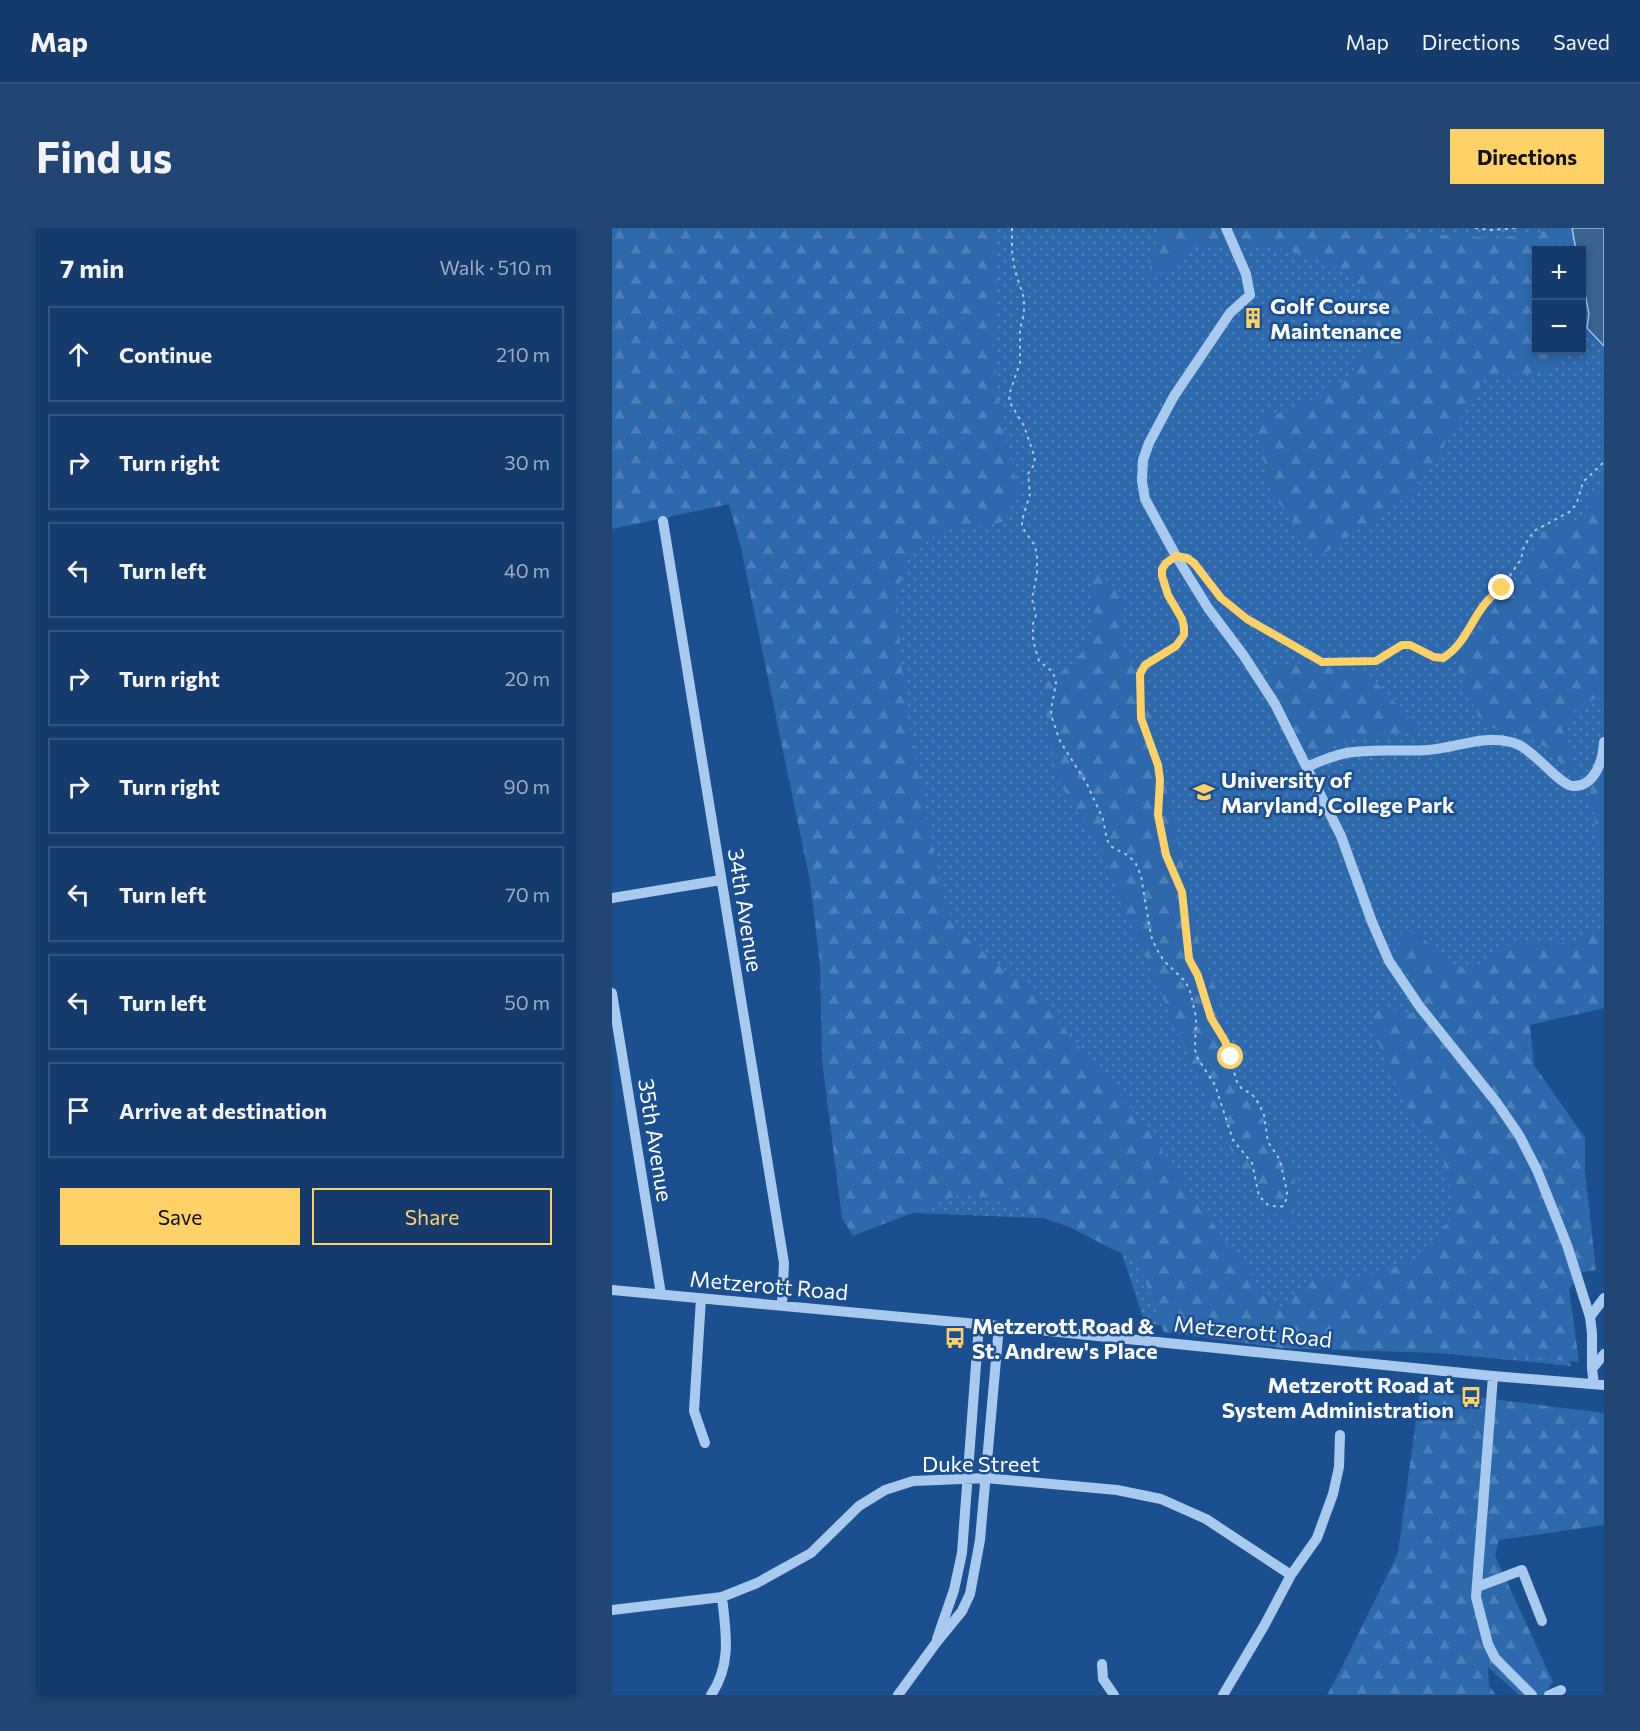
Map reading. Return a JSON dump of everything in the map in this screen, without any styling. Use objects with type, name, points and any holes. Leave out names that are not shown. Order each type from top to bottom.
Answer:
[{"type":"street","points":[[1226,228],[1246,274],[1250,295],[1230,313],[1174,396],[1149,443],[1143,460],[1142,482],[1145,499],[1208,608],[1244,656],[1275,704],[1341,836],[1372,922],[1389,961],[1420,1007],[1497,1103],[1519,1135],[1537,1170],[1567,1245],[1590,1317],[1592,1369],[1599,1385]]},
{"type":"street","name":"34th Avenue","points":[[663,521],[784,1263],[782,1305]]},
{"type":"street","points":[[1307,767],[1333,756],[1348,753],[1430,750],[1501,740],[1530,750],[1565,784],[1574,786],[1584,784],[1593,777],[1599,767],[1604,742]]},
{"type":"street","points":[[612,898],[721,880]]},
{"type":"street","name":"35th Avenue","points":[[612,993],[661,1294]]},
{"type":"street","name":"Metzerott Road","points":[[612,1290],[1599,1385]]},
{"type":"street","points":[[701,1298],[694,1411],[705,1443]]},
{"type":"street","points":[[1590,1317],[1604,1298]]},
{"type":"street","points":[[936,1642],[954,1590],[962,1553],[980,1324]]},
{"type":"street","points":[[898,1695],[936,1642],[962,1611],[970,1594],[976,1570],[986,1478],[999,1326]]},
{"type":"street","points":[[1592,1369],[1604,1354]]},
{"type":"street","points":[[1493,1376],[1476,1597],[1488,1644],[1495,1658],[1532,1695]]},
{"type":"street","points":[[1222,1695],[1264,1626],[1291,1575],[1317,1538],[1333,1494],[1339,1467],[1340,1435]]},
{"type":"street","name":"Duke Street","points":[[612,1610],[722,1597],[757,1583],[811,1553],[859,1506],[885,1490],[913,1481],[968,1478],[1117,1490],[1161,1499],[1206,1519],[1291,1575]]},
{"type":"street","points":[[1477,1587],[1522,1570],[1542,1620]]},
{"type":"street","points":[[711,1695],[718,1683],[727,1654],[722,1597]]},
{"type":"street","points":[[1102,1664],[1103,1679],[1114,1695]]},
{"type":"street","points":[[1549,1695],[1561,1690]]},
{"type":"path","points":[[1012,228],[1012,251],[1015,271],[1024,298],[1024,314],[1020,329],[1020,363],[1009,401],[1024,426],[1034,455],[1035,463],[1028,474],[1030,494],[1022,527],[1035,546],[1037,556],[1037,574],[1032,599],[1036,615],[1033,624],[1033,640],[1039,661],[1053,672],[1056,683],[1051,710],[1052,718],[1060,741],[1088,784],[1103,819],[1107,840],[1112,847],[1129,856],[1136,864],[1141,876],[1151,936],[1156,948],[1164,961],[1185,981],[1190,991],[1196,1017],[1195,1050],[1198,1059],[1215,1085],[1233,1140],[1252,1163],[1259,1196],[1268,1205],[1279,1207],[1283,1206],[1287,1191],[1280,1160],[1268,1142],[1264,1115],[1252,1094],[1242,1089],[1237,1082],[1225,1041],[1211,1018],[1198,976],[1189,959],[1182,892],[1166,855],[1158,815],[1160,780],[1158,765],[1141,718],[1140,674],[1145,665],[1176,646],[1184,635],[1182,619],[1168,595],[1162,576],[1162,569],[1166,563],[1176,556]]},
{"type":"path","points":[[1475,228],[1490,230],[1517,228]]},
{"type":"path","points":[[1194,563],[1221,598],[1247,619],[1322,662],[1376,661],[1402,645],[1410,645],[1434,657],[1443,658],[1461,642],[1483,606],[1502,588],[1521,559],[1524,546],[1534,531],[1571,512],[1577,502],[1583,482],[1604,462]]},
{"type":"green space","name":"University of Maryland, College Park","points":[[612,228],[1604,228],[1604,998],[1489,1024],[1571,1366],[1145,1324],[1111,1221],[869,1211],[753,501]]},
{"type":"green space","points":[[612,228],[993,228],[996,265],[993,341],[1002,429],[1019,490],[1003,522],[941,531],[907,556],[896,600],[906,711],[943,899],[960,932],[1037,997],[1142,1121],[1175,1171],[1277,1311],[1308,1281],[1380,1274],[1424,1253],[1455,1213],[1442,1153],[1405,1105],[1372,1028],[1373,1008],[1412,1013],[1424,996],[1395,954],[1402,930],[1422,936],[1447,966],[1474,968],[1510,944],[1571,943],[1604,927],[1604,1008],[1530,1025],[1534,1065],[1585,1138],[1585,1172],[1596,1270],[1583,1272],[1569,1289],[1579,1362],[1501,1355],[1281,1348],[1164,1332],[1138,1262],[1069,1227],[968,1191],[853,1236],[842,1218],[822,1060],[820,964],[810,881],[741,548],[729,504],[612,529]]},
{"type":"green space","points":[[1160,228],[1393,228],[1398,232],[1497,238],[1538,233],[1553,228],[1604,228],[1604,324],[1586,336],[1586,246],[1532,246],[1532,354],[1564,354],[1543,373],[1485,377],[1433,463],[1409,495],[1317,558],[1271,491],[1255,421],[1296,408],[1348,378],[1371,342],[1371,295],[1330,263],[1257,243],[1195,246],[1145,286]]},
{"type":"green space","points":[[1604,482],[1604,699],[1596,699],[1579,707],[1562,729],[1578,770],[1566,772],[1551,750],[1524,735],[1483,726],[1459,675],[1459,657],[1486,618],[1521,576],[1542,532],[1580,520]]},
{"type":"green space","points":[[1090,567],[1120,592],[1121,642],[1147,697],[1200,947],[1218,996],[1223,1039],[1257,1108],[1295,1173],[1293,1222],[1269,1212],[1226,1141],[1123,907],[1098,842],[1059,783],[1041,685],[1075,663],[1091,637]]},
{"type":"green space","points":[[1292,664],[1336,667],[1373,679],[1423,733],[1349,741],[1307,755],[1263,669]]},
{"type":"green space","points":[[1604,775],[1604,863],[1596,830],[1590,787]]},
{"type":"green space","points":[[1420,1390],[1604,1413],[1604,1525],[1499,1540],[1495,1556],[1553,1682],[1543,1695],[1519,1695],[1488,1667],[1489,1686],[1496,1695],[1327,1695],[1398,1553]]},
{"type":"shaded area","points":[[1572,228],[1604,228],[1604,346],[1587,328],[1589,314],[1586,299],[1586,246],[1575,246]]},
{"type":"place","name":"Golf Course Maintenance","points":[[1253,318]]},
{"type":"place","name":"University of Maryland, College Park","points":[[1204,792]]},
{"type":"place","name":"Metzerott Road & St. Andrew's Place","points":[[955,1338]]},
{"type":"place","name":"Metzerott Road at System Administration","points":[[1471,1397]]},
{"type":"route","points":[[1231,1057],[1225,1041],[1211,1018],[1202,985],[1189,959],[1182,892],[1166,855],[1158,815],[1160,780],[1158,765],[1141,718],[1140,674],[1145,665],[1176,646],[1184,635],[1182,619],[1168,595],[1162,569],[1176,556],[1187,558],[1207,577],[1221,598],[1247,619],[1322,662],[1376,661],[1402,645],[1410,645],[1434,657],[1443,658],[1454,650],[1467,634],[1483,606],[1502,588]]}]
